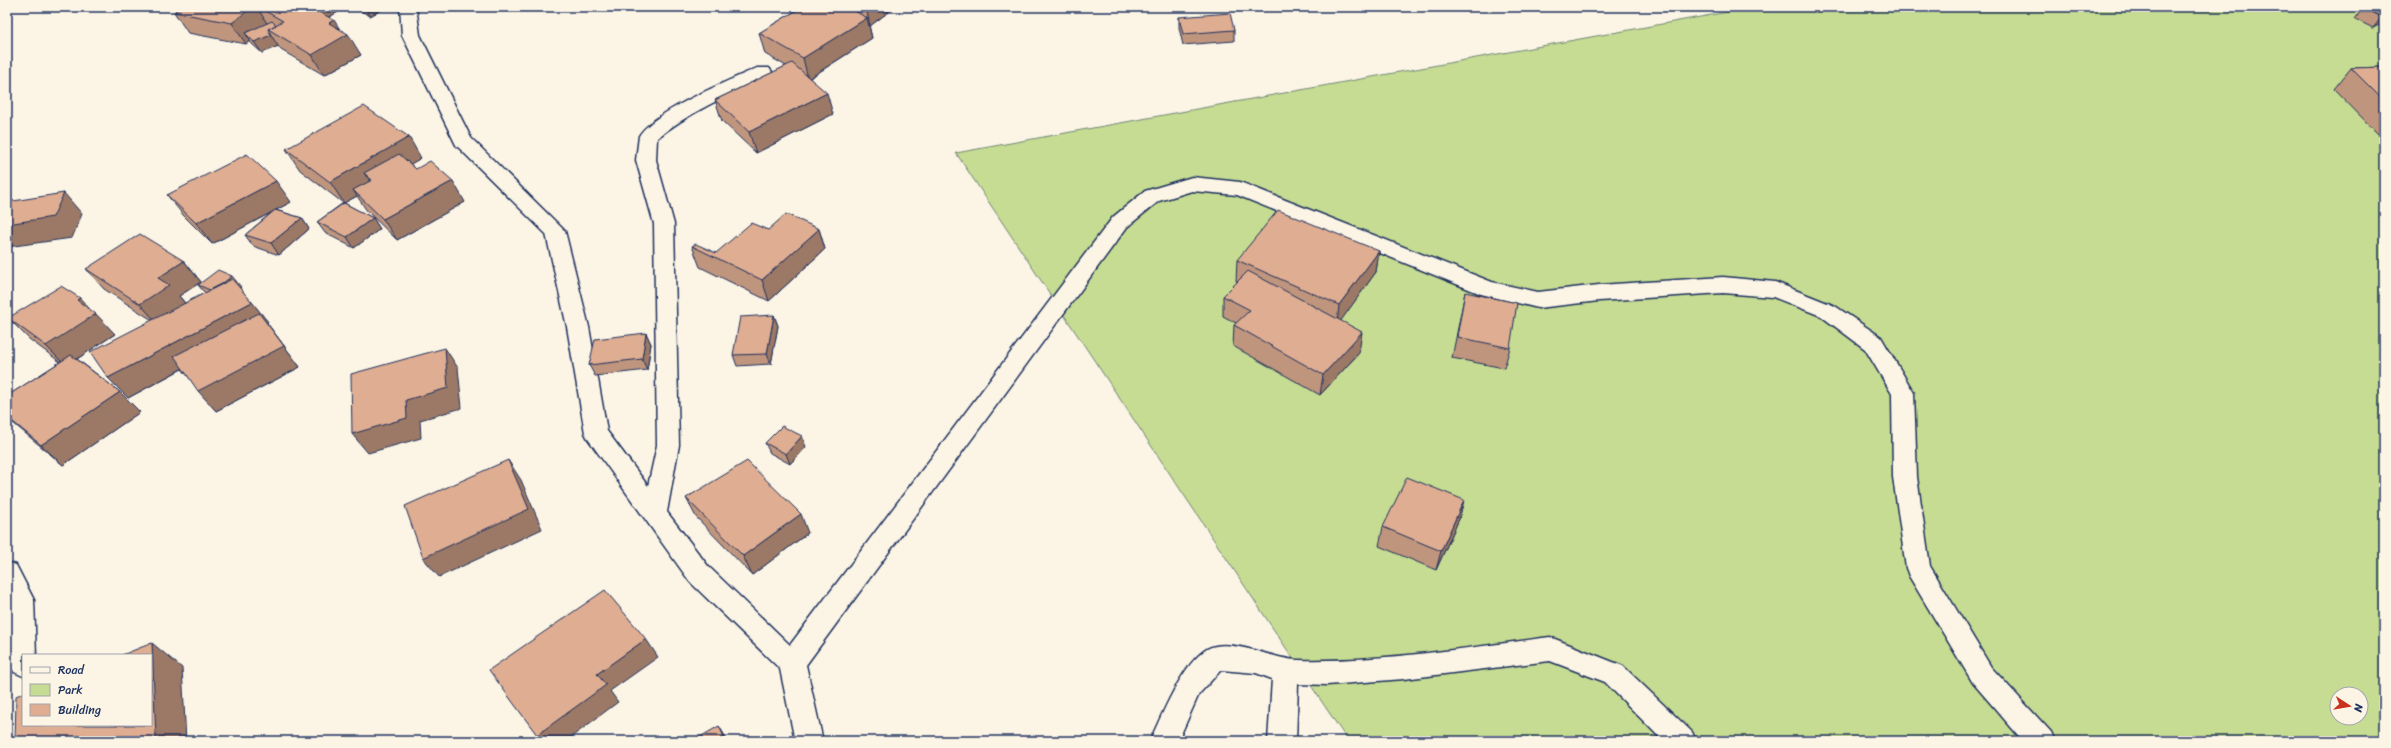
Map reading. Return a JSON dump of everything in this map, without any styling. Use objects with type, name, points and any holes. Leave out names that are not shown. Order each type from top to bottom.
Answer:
[{"type":"street","points":[[408,7],[410,35],[463,141],[555,231],[578,327],[596,433],[699,574],[792,663],[809,741]]},
{"type":"street","points":[[655,514],[668,445],[664,224],[646,160],[648,136],[671,117],[694,103],[763,72]]},
{"type":"street","points":[[792,663],[1120,222],[1152,196],[1192,184],[1240,188],[1488,288],[1538,300],[1599,293],[1723,285],[1775,290],[1828,312],[1873,343],[1903,393],[1905,477],[1918,568],[1982,675],[2041,741]]},
{"type":"street","points":[[7,573],[22,600],[23,654]]},
{"type":"street","points":[[1164,741],[1190,685],[1215,658],[1256,661],[1286,672],[1327,673],[1404,667],[1550,649],[1614,674],[1682,741]]},
{"type":"street","points":[[1282,741],[1286,672]]},
{"type":"green space","points":[[1755,7],[2384,7],[2384,741],[1348,741],[956,153]]},
{"type":"building","points":[[181,7],[252,7],[232,23],[174,12]]},
{"type":"building","points":[[258,7],[310,7],[334,20],[329,23],[348,34],[312,55],[268,29],[283,21]]},
{"type":"building","points":[[802,7],[848,7],[867,18],[803,58],[759,33]]},
{"type":"building","points":[[2384,7],[2384,16],[2382,17],[2363,8]]},
{"type":"building","points":[[1230,13],[1234,30],[1183,34],[1179,17]]},
{"type":"building","points":[[272,21],[276,25],[268,29],[271,35],[254,42],[245,33]]},
{"type":"building","points":[[792,63],[827,93],[749,132],[715,100]]},
{"type":"building","points":[[2384,67],[2384,101],[2351,68]]},
{"type":"building","points":[[364,106],[409,137],[330,182],[286,149]]},
{"type":"building","points":[[247,154],[276,181],[196,223],[167,195]]},
{"type":"building","points":[[399,154],[416,169],[430,161],[453,181],[383,219],[353,190],[372,180],[364,173]]},
{"type":"building","points":[[64,193],[53,217],[7,224],[7,202]]},
{"type":"building","points":[[344,203],[373,218],[347,237],[317,222]]},
{"type":"building","points":[[275,210],[302,218],[271,243],[245,235]]},
{"type":"building","points":[[1278,210],[1379,251],[1339,305],[1237,260]]},
{"type":"building","points":[[786,214],[819,229],[762,280],[692,246],[696,244],[716,253],[751,223],[768,230]]},
{"type":"building","points":[[140,234],[184,261],[158,278],[169,285],[140,304],[86,269]]},
{"type":"building","points":[[218,270],[232,276],[222,284],[210,290],[198,285]]},
{"type":"building","points":[[1248,271],[1362,332],[1323,375],[1234,325],[1250,310],[1223,296]]},
{"type":"building","points":[[232,279],[252,302],[108,378],[90,352]]},
{"type":"building","points":[[61,286],[80,298],[77,300],[96,314],[46,346],[8,318]]},
{"type":"building","points":[[1465,292],[1517,303],[1510,348],[1457,337]]},
{"type":"building","points":[[259,313],[284,346],[198,391],[174,356]]},
{"type":"building","points":[[774,315],[767,354],[733,355],[740,317]]},
{"type":"building","points":[[646,333],[642,359],[589,365],[595,339]]},
{"type":"building","points":[[445,348],[448,388],[406,400],[407,418],[352,434],[351,374]]},
{"type":"building","points":[[71,355],[120,392],[41,445],[7,417],[7,396]]},
{"type":"building","points":[[782,426],[802,436],[786,454],[765,443]]},
{"type":"building","points":[[508,460],[529,509],[423,558],[405,506]]},
{"type":"building","points":[[747,461],[801,514],[743,556],[686,498]]},
{"type":"building","points":[[1407,477],[1464,500],[1441,551],[1383,527]]},
{"type":"building","points":[[605,590],[646,639],[597,674],[606,685],[537,735],[489,670]]},
{"type":"building","points":[[152,643],[156,738],[148,741],[15,741],[16,696],[22,693],[22,726],[152,726],[152,654],[124,654]]},
{"type":"building","points":[[719,726],[726,741],[693,741]]}]
